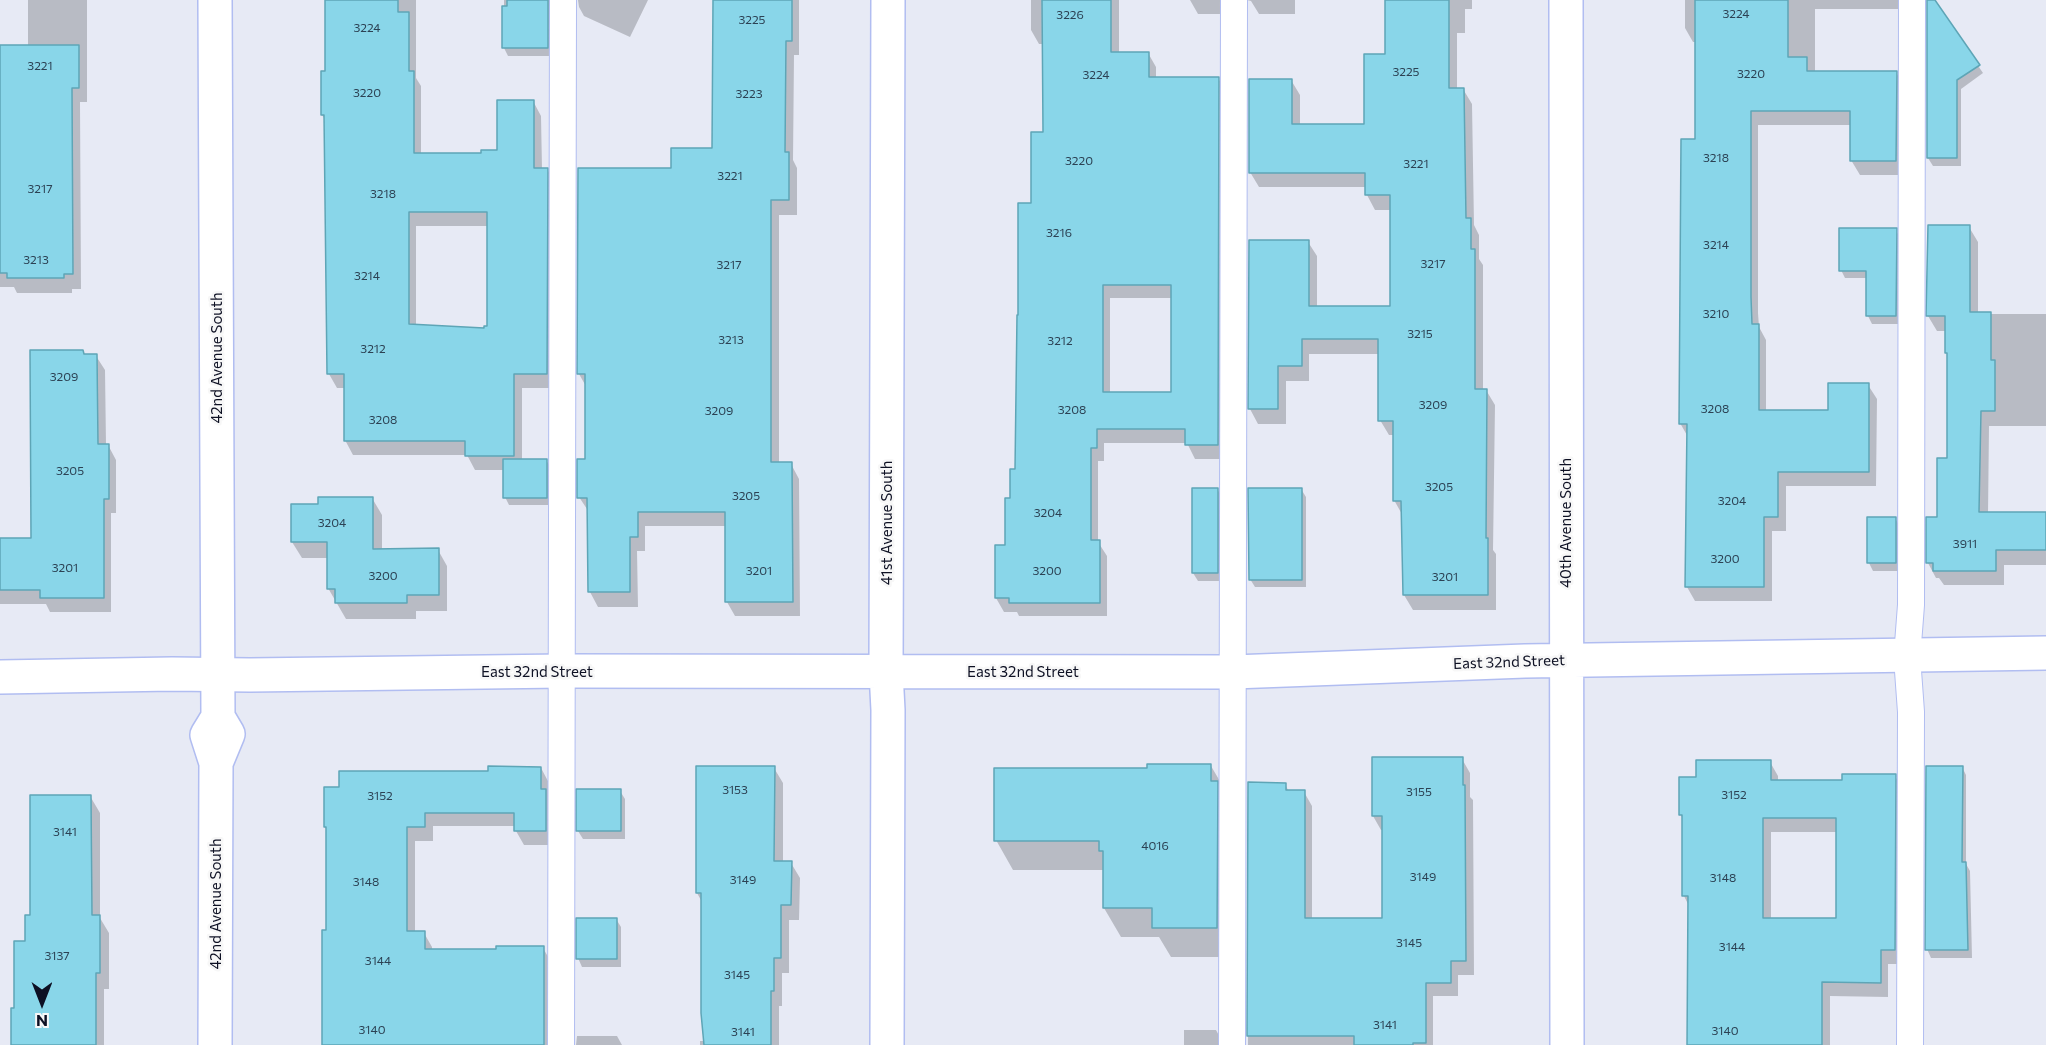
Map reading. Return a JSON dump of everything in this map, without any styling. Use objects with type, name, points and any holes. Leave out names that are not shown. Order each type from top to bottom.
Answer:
[{"type":"street","name":"42nd Avenue South","points":[[215,0],[218,717],[228,734],[216,763],[215,1045]]},
{"type":"street","name":"41st Avenue South","points":[[887,1045],[888,0]]},
{"type":"street","name":"40th Avenue South","points":[[1566,0],[1567,1045]]},
{"type":"street","name":"East 32nd Street","points":[[0,677],[563,671],[1233,672],[1567,660],[1907,657],[2046,653]]},
{"type":"lane","points":[[561,1045],[563,0]]},
{"type":"lane","points":[[1232,1045],[1234,0]]},
{"type":"lane","points":[[1910,1045],[1911,712],[1907,657],[1911,605],[1912,0]]},
{"type":"building","points":[[325,0],[398,0],[398,12],[409,12],[409,71],[414,71],[414,153],[481,153],[481,150],[497,150],[497,100],[534,100],[534,168],[548,168],[547,374],[514,374],[514,456],[465,456],[465,441],[344,441],[344,374],[327,374],[324,115],[321,115],[321,71],[325,71]],"holes":[[[409,212],[487,212],[487,326],[484,328],[409,324]]]},
{"type":"building","points":[[507,0],[548,0],[548,48],[502,48],[502,6],[507,6]]},
{"type":"building","points":[[713,0],[792,0],[792,41],[786,41],[785,152],[789,152],[789,200],[771,200],[771,462],[792,462],[793,602],[725,602],[725,512],[638,512],[638,537],[630,537],[630,592],[588,592],[587,498],[577,498],[577,459],[585,459],[585,374],[577,374],[578,168],[671,168],[671,148],[712,148]]},
{"type":"building","points":[[1042,0],[1111,0],[1111,52],[1149,52],[1149,77],[1219,77],[1218,445],[1185,445],[1185,429],[1097,429],[1097,448],[1091,448],[1091,540],[1100,540],[1100,603],[1009,603],[1009,598],[995,598],[995,545],[1005,545],[1005,498],[1010,498],[1010,469],[1015,469],[1018,203],[1031,203],[1031,132],[1043,132]],"holes":[[[1103,285],[1171,285],[1171,392],[1103,392]]]},
{"type":"building","points":[[1385,0],[1449,0],[1449,88],[1464,88],[1466,218],[1471,218],[1471,249],[1475,249],[1475,389],[1487,389],[1488,595],[1403,595],[1401,501],[1393,501],[1393,421],[1378,421],[1378,339],[1302,339],[1302,366],[1278,366],[1278,409],[1248,409],[1249,240],[1309,240],[1309,306],[1390,306],[1390,195],[1365,195],[1365,173],[1249,173],[1249,79],[1292,79],[1292,124],[1364,124],[1364,54],[1385,54]]},
{"type":"building","points":[[1695,0],[1788,0],[1788,57],[1807,57],[1807,71],[1897,71],[1896,161],[1850,161],[1850,111],[1751,111],[1751,297],[1752,324],[1759,324],[1759,410],[1828,410],[1828,383],[1869,383],[1869,472],[1778,472],[1778,517],[1764,517],[1764,587],[1685,587],[1687,424],[1679,424],[1681,139],[1695,139]]},
{"type":"building","points":[[1927,0],[1935,0],[1980,65],[1957,80],[1957,158],[1927,158]]},
{"type":"building","points":[[0,45],[79,45],[79,88],[72,88],[73,274],[64,274],[64,278],[7,278],[7,273],[0,273]]},
{"type":"building","points":[[1928,225],[1970,225],[1970,312],[1991,312],[1991,360],[1995,360],[1995,411],[1981,411],[1979,512],[2046,512],[2046,550],[1996,550],[1996,571],[1933,571],[1933,563],[1926,563],[1926,517],[1937,517],[1937,458],[1947,458],[1945,316],[1926,316]]},
{"type":"building","points":[[1839,228],[1897,228],[1896,316],[1866,316],[1866,271],[1839,271]]},
{"type":"building","points":[[30,350],[83,350],[84,354],[97,354],[98,444],[109,444],[109,499],[104,499],[104,598],[40,598],[40,590],[0,590],[0,538],[31,538]]},
{"type":"building","points":[[503,459],[547,459],[547,498],[503,498]]},
{"type":"building","points":[[1192,488],[1218,488],[1218,573],[1192,573]]},
{"type":"building","points":[[1248,488],[1302,488],[1302,580],[1249,580]]},
{"type":"building","points":[[318,497],[373,497],[373,549],[439,548],[439,595],[407,595],[407,603],[335,603],[335,589],[327,589],[327,542],[291,542],[291,504],[318,504]]},
{"type":"building","points":[[1867,517],[1896,517],[1896,563],[1867,563]]},
{"type":"building","points":[[1372,757],[1463,757],[1466,961],[1451,961],[1451,983],[1426,983],[1426,1043],[1354,1045],[1354,1036],[1247,1036],[1248,782],[1286,783],[1286,790],[1305,790],[1305,918],[1382,918],[1382,816],[1372,816]]},
{"type":"building","points":[[1696,760],[1771,760],[1771,780],[1842,780],[1842,774],[1896,774],[1895,950],[1881,950],[1881,983],[1822,982],[1822,1045],[1687,1045],[1688,896],[1682,896],[1682,815],[1679,815],[1679,777],[1696,777]],"holes":[[[1763,818],[1836,818],[1836,918],[1763,918]]]},
{"type":"building","points":[[1147,764],[1211,764],[1211,781],[1218,781],[1217,928],[1152,928],[1152,908],[1103,908],[1103,851],[1099,851],[1099,841],[994,841],[994,768],[1147,768]]},
{"type":"building","points":[[488,766],[541,767],[541,789],[546,789],[546,831],[514,831],[514,813],[425,813],[425,827],[407,827],[407,931],[425,931],[425,949],[544,946],[544,1045],[322,1045],[322,930],[326,930],[324,787],[339,787],[339,771],[488,771]]},
{"type":"building","points":[[696,766],[775,766],[774,861],[792,861],[791,905],[781,905],[781,958],[774,958],[774,991],[771,991],[771,1045],[704,1045],[701,1013],[701,893],[696,893]]},
{"type":"building","points":[[1926,766],[1963,766],[1962,862],[1966,862],[1968,950],[1925,950]]},
{"type":"building","points":[[576,789],[621,789],[621,831],[576,831]]},
{"type":"building","points":[[30,795],[91,795],[92,915],[100,915],[100,973],[96,973],[96,1045],[11,1045],[11,1008],[14,1008],[14,941],[25,941],[25,915],[30,915]]},
{"type":"building","points":[[576,918],[617,918],[617,959],[576,959]]}]
